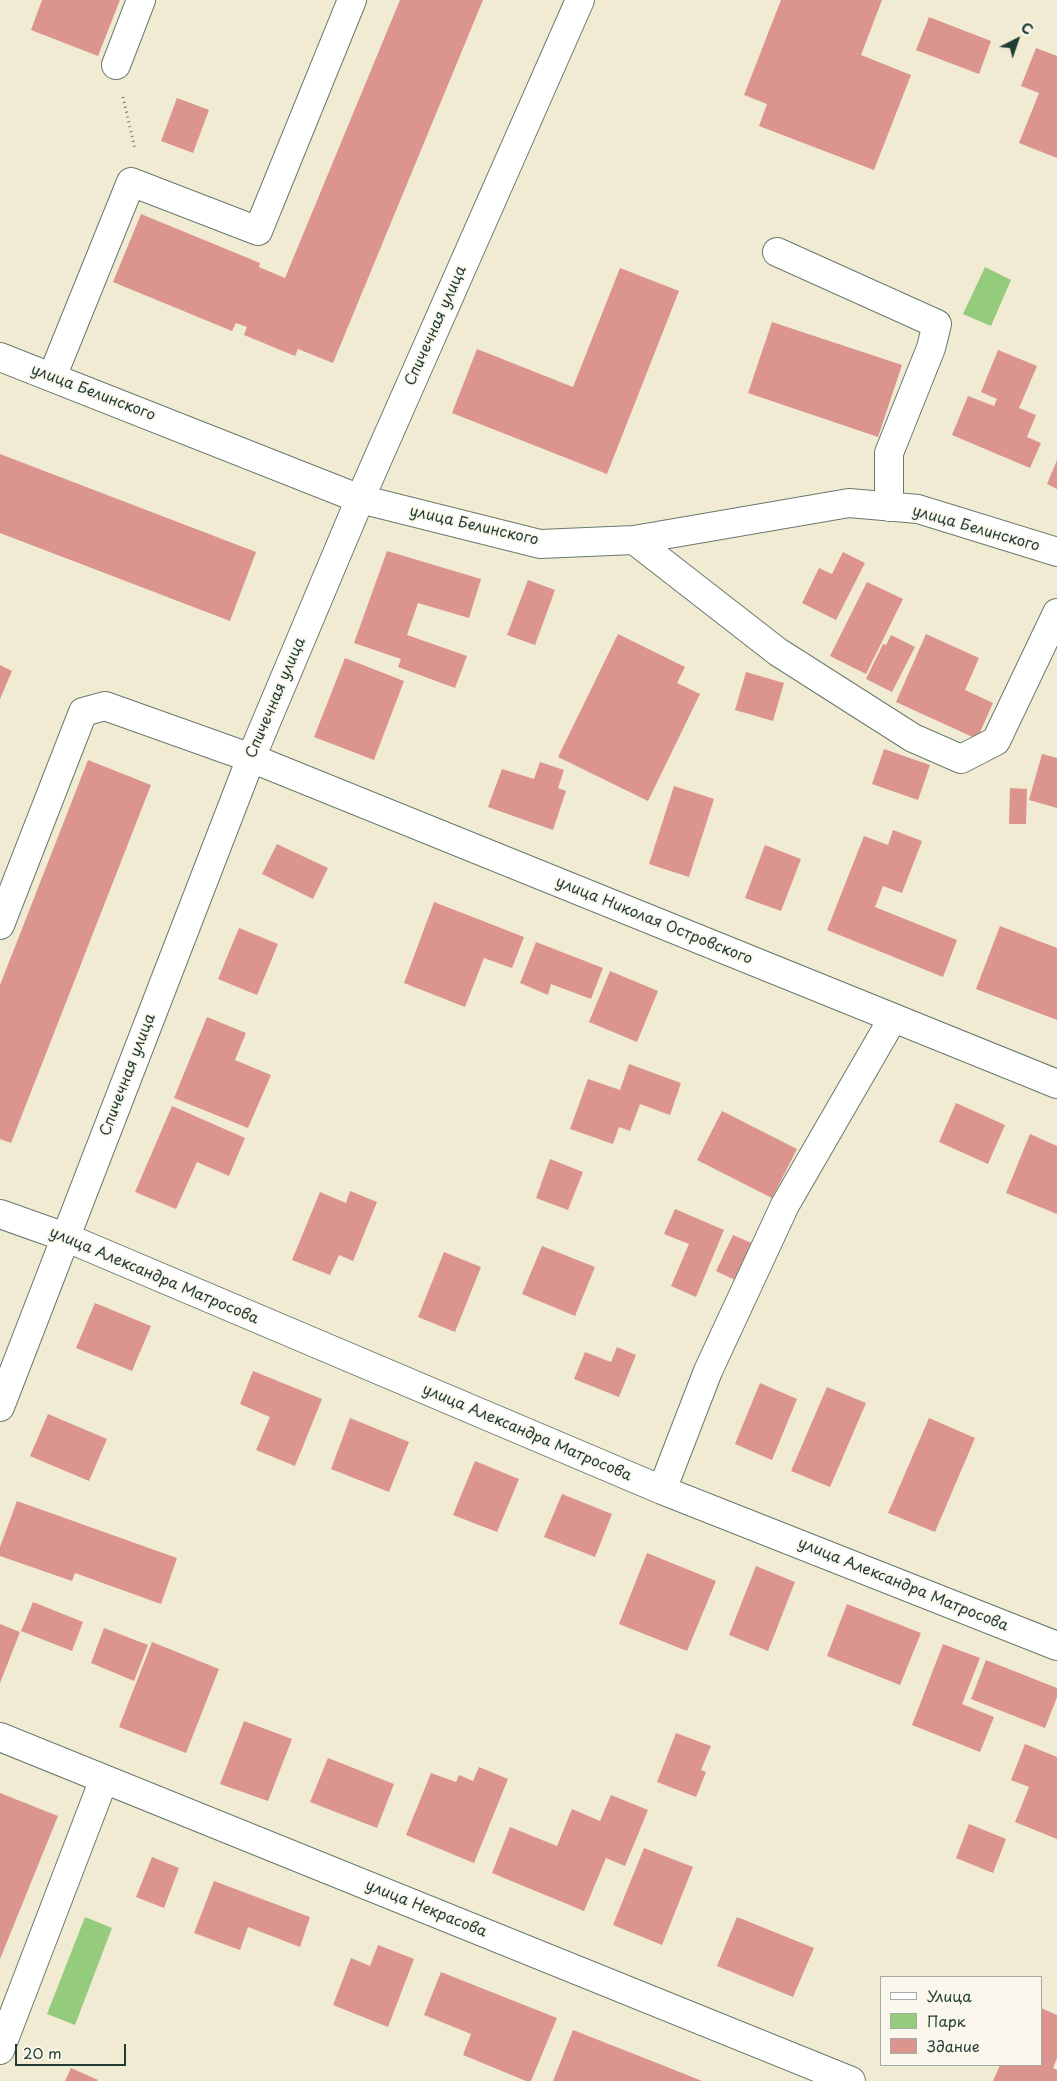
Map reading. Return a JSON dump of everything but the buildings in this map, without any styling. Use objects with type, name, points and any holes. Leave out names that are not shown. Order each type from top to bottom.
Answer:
[{"type":"street","points":[[116,65],[141,0]]},
{"type":"street","points":[[52,377],[131,182],[258,231],[352,0]]},
{"type":"street","name":"Спичечная улица","points":[[0,1407],[251,758],[360,499],[580,0]]},
{"type":"street","points":[[777,252],[937,324],[931,348],[889,454],[889,507]]},
{"type":"street","name":"улица Белинского","points":[[0,357],[360,499],[540,544],[634,540],[849,504],[918,509],[1057,552]]},
{"type":"street","points":[[634,540],[778,652],[912,738],[961,759],[996,741],[1057,614]]},
{"type":"street","name":"улица Николая Островского","points":[[0,925],[83,712],[105,706],[251,758],[1057,1084]]},
{"type":"street","points":[[662,1490],[708,1371],[785,1205],[893,1018]]},
{"type":"street","name":"улица Александра Матросова","points":[[0,1214],[65,1237],[662,1490],[1057,1646]]},
{"type":"street","name":"улица Некрасова","points":[[0,1737],[852,2081]]},
{"type":"street","points":[[0,2050],[104,1779]]},
{"type":"path","points":[[116,65],[135,151],[131,182]]},
{"type":"green space","points":[[985,267],[1011,280],[991,326],[963,314]]},
{"type":"green space","points":[[85,1917],[112,1928],[75,2025],[47,2014]]}]
